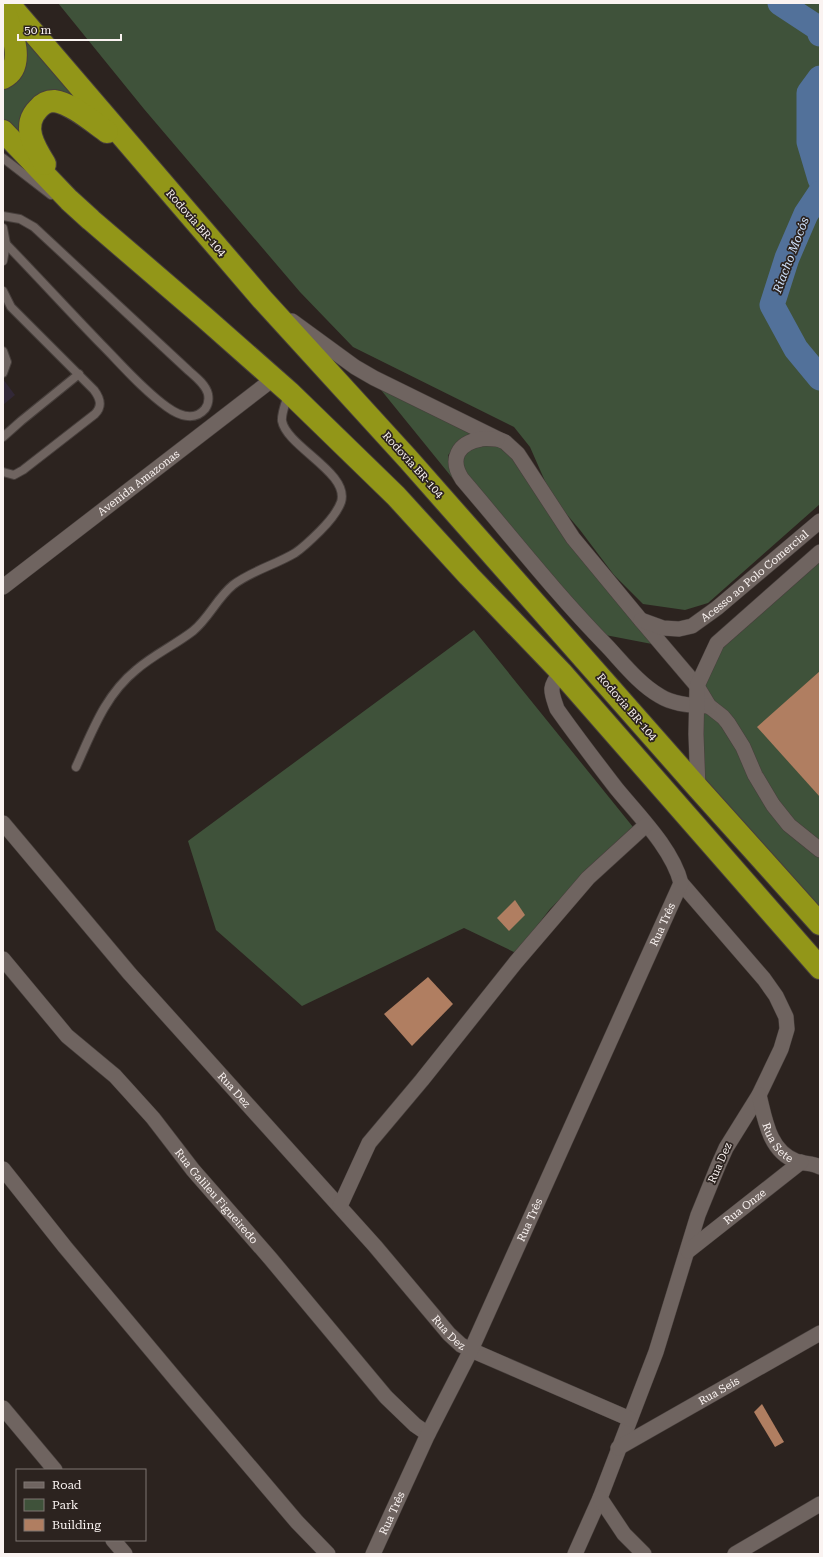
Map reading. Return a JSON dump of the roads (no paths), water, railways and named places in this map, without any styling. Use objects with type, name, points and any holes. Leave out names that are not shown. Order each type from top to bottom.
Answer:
[{"type":"highway","name":"Rodovia BR-104","points":[[8,3],[132,150],[262,299],[408,459],[820,924]]},
{"type":"highway","points":[[3,7],[14,40],[16,57],[11,73],[3,78]]},
{"type":"highway","points":[[70,200],[38,153],[30,135],[31,119],[34,113],[42,105],[54,101],[68,106],[132,150]]},
{"type":"highway","points":[[3,131],[91,220],[204,317],[281,386],[396,496],[469,576],[561,672],[820,968]]},
{"type":"street","points":[[262,299],[355,367],[505,442],[518,454],[573,538],[697,686],[703,706],[698,788]]},
{"type":"street","name":"Avenida Amazonas","points":[[3,586],[281,386]]},
{"type":"street","points":[[498,439],[481,439],[461,448],[457,453],[455,465],[462,479],[574,611],[635,676],[658,695],[664,698],[678,703],[703,706],[723,717],[734,731],[773,805],[789,824],[820,850]]},
{"type":"street","name":"Acesso ao Polo Comercial","points":[[640,619],[663,628],[679,629],[692,626],[717,608],[820,521]]},
{"type":"street","points":[[697,686],[716,643],[820,552]]},
{"type":"street","points":[[561,672],[553,681],[552,686],[553,696],[558,709],[614,785],[670,856],[681,883]]},
{"type":"street","name":"Rua Dez","points":[[3,823],[130,974],[340,1206],[449,1334],[461,1345],[471,1350],[630,1419]]},
{"type":"street","points":[[340,1206],[369,1143],[422,1080],[516,962],[588,878],[646,825]]},
{"type":"street","name":"Rua Dez","points":[[575,1554],[600,1498],[656,1352],[698,1215],[726,1148],[759,1095],[781,1049],[787,1029],[786,1017],[776,996],[764,979],[681,883]]},
{"type":"street","name":"Rua Três","points":[[372,1554],[428,1434],[471,1350],[681,883]]},
{"type":"street","name":"Rua Galileu Figueiredo","points":[[3,959],[67,1036],[115,1076],[153,1118],[193,1170],[270,1258],[386,1397],[415,1425],[428,1434]]},
{"type":"street","name":"Rua Sete","points":[[759,1095],[768,1128],[774,1142],[787,1156],[794,1160],[820,1166]]},
{"type":"street","name":"Rua Onze","points":[[688,1251],[801,1162]]},
{"type":"street","points":[[3,1169],[65,1247],[183,1388],[297,1522],[328,1554]]},
{"type":"street","name":"Rua Seis","points":[[618,1448],[820,1333]]},
{"type":"street","points":[[3,1408],[54,1469]]},
{"type":"street","points":[[600,1498],[614,1522],[644,1554]]},
{"type":"street","points":[[735,1554],[820,1504]]},
{"type":"street","points":[[114,1541],[125,1554]]},
{"type":"lane","points":[[3,158],[59,202],[91,220]]},
{"type":"lane","points":[[3,216],[20,219],[34,227],[189,371],[201,383],[208,393],[208,404],[204,410],[196,416],[177,414],[158,400],[129,373],[6,244]]},
{"type":"lane","points":[[3,228],[6,244],[3,261]]},
{"type":"lane","points":[[3,291],[11,307],[79,374],[98,395],[100,404],[98,411],[23,470],[14,475],[3,472]]},
{"type":"lane","points":[[3,351],[7,362],[3,374]]},
{"type":"lane","points":[[3,437],[20,421],[79,374]]},
{"type":"lane","points":[[76,767],[108,701],[116,688],[125,679],[136,669],[194,630],[232,585],[289,556],[305,545],[337,510],[342,498],[340,486],[331,474],[294,439],[284,427],[282,418],[281,386]]},
{"type":"waterway","name":"Riacho Mocós","points":[[780,3],[818,28],[820,34]]},
{"type":"waterway","name":"Riacho Mocós","points":[[820,78],[809,93],[809,142],[820,179]]},
{"type":"waterway","name":"Riacho Mocós","points":[[820,193],[806,214],[787,258],[772,305],[796,349],[820,378]]}]
